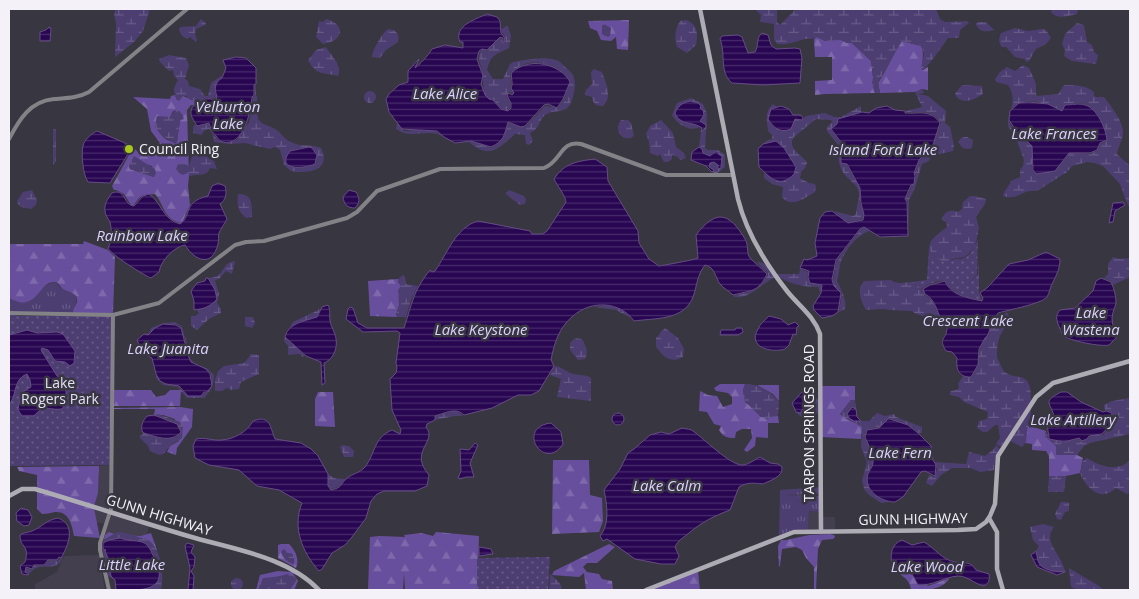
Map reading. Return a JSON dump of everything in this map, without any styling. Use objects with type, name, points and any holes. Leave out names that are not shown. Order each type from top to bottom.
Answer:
[{"type":"main road","name":"TARPON SPRINGS ROAD","points":[[700,9],[738,199],[745,222],[776,275],[790,295],[814,321],[821,339],[820,531]]},
{"type":"main road","points":[[1003,590],[997,568],[997,532],[993,524],[987,520],[995,504],[998,456],[1036,397],[1053,383],[1130,360]]},
{"type":"main road","name":"GUNN HIGHWAY","points":[[9,496],[20,490],[33,489],[257,556],[286,566],[302,575],[318,590]]},
{"type":"main road","name":"GUNN HIGHWAY","points":[[646,590],[791,533],[820,531],[966,530],[976,529],[987,520]]},
{"type":"street","points":[[9,139],[21,117],[31,107],[45,100],[75,97],[89,92],[187,9]]},
{"type":"street","points":[[9,313],[113,315],[159,304],[235,245],[264,241],[347,218],[358,212],[377,191],[440,169],[544,168],[554,163],[564,148],[574,143],[603,151],[666,175],[733,175]]},
{"type":"street","points":[[109,590],[100,543],[111,512],[113,315]]},
{"type":"shaded area","points":[[111,465],[110,511],[94,506],[94,503],[98,493],[99,466]]},
{"type":"shaded area","points":[[94,508],[110,513],[106,524],[96,522]]},
{"type":"shaded area","points":[[809,511],[820,512],[820,530],[808,530]]},
{"type":"shaded area","points":[[112,514],[149,525],[146,539],[103,543],[102,541]]},
{"type":"shaded area","points":[[822,517],[835,517],[835,530],[821,530]]},
{"type":"shaded area","points":[[99,555],[105,590],[35,590],[35,584],[57,572],[64,556]]},
{"type":"green space","points":[[116,9],[150,9],[143,31],[134,42],[115,57],[116,24],[114,13]]},
{"type":"green space","points":[[755,9],[777,9],[777,22],[780,25],[796,9],[936,9],[940,19],[945,22],[967,21],[969,23],[960,30],[959,38],[948,38],[923,70],[921,68],[924,54],[921,46],[902,41],[878,82],[880,93],[875,93],[872,84],[871,61],[852,43],[841,40],[825,41],[817,37],[787,44],[777,44],[774,40],[774,24],[760,22],[761,15]]},
{"type":"green space","points":[[1052,9],[1078,9],[1077,14],[1063,17],[1053,14],[1051,12]]},
{"type":"green space","points":[[201,19],[206,23],[196,29],[196,42],[190,37],[187,39],[182,36],[179,30],[180,27],[196,26]]},
{"type":"green space","points":[[326,19],[337,25],[340,33],[335,40],[323,44],[316,37],[319,21],[323,22]]},
{"type":"green space","points":[[629,20],[628,50],[617,49],[616,37],[611,41],[601,40],[597,31],[590,28],[588,21]]},
{"type":"green space","points":[[686,20],[693,24],[697,33],[696,45],[687,53],[677,47],[675,36],[680,21]]},
{"type":"green space","points":[[978,22],[986,22],[994,30],[986,31],[979,29],[976,24]]},
{"type":"green space","points":[[1077,23],[1084,25],[1087,42],[1092,45],[1094,52],[1098,55],[1096,64],[1072,61],[1064,56],[1065,50],[1062,44],[1065,34]]},
{"type":"green space","points":[[604,24],[611,28],[610,36],[607,37],[602,34],[602,26]]},
{"type":"green space","points":[[508,26],[511,36],[509,48],[494,56],[490,61],[487,70],[493,79],[503,79],[510,64],[513,62],[545,58],[557,60],[572,74],[575,83],[574,95],[569,106],[544,116],[537,128],[530,133],[533,141],[529,145],[526,144],[525,135],[515,134],[504,144],[493,150],[482,150],[469,142],[491,148],[495,146],[503,138],[508,123],[525,127],[545,106],[558,108],[564,99],[570,82],[563,73],[551,66],[538,63],[525,64],[511,72],[510,88],[514,93],[509,92],[506,96],[510,103],[510,108],[507,111],[498,106],[493,99],[489,99],[484,90],[479,56],[482,49],[487,51],[498,38],[502,39],[503,43],[506,41],[501,30]]},
{"type":"green space","points":[[1015,28],[1028,31],[1046,30],[1051,38],[1046,44],[1036,49],[1027,62],[1024,59],[1015,57],[1006,47],[1002,47],[1000,43],[1001,33]]},
{"type":"green space","points":[[388,29],[397,32],[398,42],[386,50],[380,58],[372,57],[378,42]]},
{"type":"green space","points":[[817,37],[825,41],[835,39],[852,43],[871,61],[875,93],[815,95],[815,81],[832,80],[832,57],[815,57],[814,39]]},
{"type":"green space","points":[[902,41],[921,46],[923,70],[928,67],[928,90],[880,93],[878,83]]},
{"type":"green space","points":[[326,47],[338,64],[338,76],[317,71],[308,60],[316,50]]},
{"type":"green space","points":[[169,55],[186,58],[189,65],[185,79],[188,81],[189,86],[200,89],[205,96],[208,96],[211,83],[221,76],[222,78],[215,86],[217,96],[215,99],[204,99],[199,101],[196,106],[194,101],[186,96],[183,96],[179,101],[177,100],[174,90],[178,80],[174,76],[173,70],[169,71],[159,59]]},
{"type":"green space","points":[[1023,65],[1029,68],[1036,84],[1037,96],[1058,94],[1064,85],[1076,85],[1091,90],[1096,97],[1104,97],[1110,105],[1123,129],[1117,154],[1130,166],[1130,209],[1120,184],[1103,166],[1087,162],[1072,166],[1067,172],[1037,191],[1013,197],[1003,196],[1011,181],[1020,177],[1020,170],[1024,160],[1017,141],[1008,126],[1008,117],[1014,130],[1032,146],[1032,170],[1036,174],[1055,171],[1070,153],[1090,154],[1097,151],[1100,144],[1107,141],[1105,131],[1097,114],[1085,104],[1065,105],[1062,111],[1043,103],[1029,101],[1023,102],[1011,109],[1012,97],[1010,88],[1008,85],[996,82],[995,79],[1007,67],[1015,71]]},
{"type":"green space","points":[[594,69],[602,72],[607,85],[608,98],[603,106],[598,106],[592,97],[585,95],[586,90],[592,84],[591,72]]},
{"type":"green space","points":[[256,74],[258,119],[293,143],[321,148],[324,156],[321,166],[311,171],[291,171],[284,165],[280,150],[275,147],[270,149],[245,143],[229,144],[214,142],[212,133],[218,140],[224,143],[237,140],[249,123],[253,97],[255,95]],"holes":[[[309,147],[317,162],[298,168],[288,154],[295,149]]]},
{"type":"green space","points":[[962,85],[982,86],[983,94],[972,100],[961,100],[955,94]]},
{"type":"green space","points":[[922,89],[924,93],[918,94],[928,96],[946,111],[945,123],[950,127],[954,145],[953,151],[931,156],[929,161],[922,164],[915,188],[909,200],[909,230],[908,202],[906,199],[914,184],[919,161],[933,145],[941,123],[929,113],[906,112],[922,107],[915,92]]},
{"type":"green space","points":[[368,91],[372,91],[376,97],[372,103],[368,103],[364,99],[364,95]]},
{"type":"green space","points":[[175,95],[177,100],[183,96],[195,101],[194,105],[191,105],[187,110],[190,205],[182,223],[174,221],[167,215],[155,194],[143,196],[134,205],[131,205],[124,194],[114,190],[112,186],[129,155],[125,144],[129,143],[140,154],[151,153],[160,143],[151,131],[147,109],[133,97],[170,99],[171,96]],"holes":[[[173,111],[179,111],[183,116],[180,120],[177,142],[164,138],[156,122],[157,117],[170,117]],[[134,157],[152,166],[154,177],[130,169],[129,166]]]},
{"type":"green space","points":[[691,98],[703,104],[707,114],[705,148],[708,150],[718,150],[725,155],[725,167],[716,174],[712,173],[714,170],[709,167],[710,163],[714,161],[720,167],[719,152],[713,153],[710,157],[703,153],[699,147],[701,132],[706,127],[705,124],[700,123],[703,110],[699,108],[698,103],[690,101],[683,103],[684,123],[698,124],[700,127],[692,129],[684,127],[672,115],[677,103]]},
{"type":"green space","points":[[773,104],[777,107],[770,122],[780,131],[784,131],[795,119],[802,120],[806,116],[825,113],[834,117],[841,117],[861,106],[861,112],[838,119],[837,124],[831,130],[840,142],[841,163],[846,164],[860,188],[860,203],[864,215],[862,219],[848,223],[834,211],[853,216],[856,214],[859,193],[841,168],[838,157],[838,145],[827,131],[827,127],[832,122],[831,120],[816,119],[793,138],[792,142],[794,149],[807,163],[801,172],[800,178],[815,184],[815,192],[798,201],[790,202],[782,197],[783,187],[772,184],[764,178],[764,172],[783,181],[791,177],[796,167],[784,148],[763,144],[772,139],[772,135],[768,131],[767,116],[768,110]]},
{"type":"green space","points":[[175,110],[181,113],[184,119],[180,120],[177,142],[175,144],[160,134],[155,127],[157,116],[170,117]]},
{"type":"green space","points":[[621,120],[628,120],[631,123],[634,136],[627,138],[621,136],[618,127]]},
{"type":"green space","points":[[661,120],[673,133],[676,147],[684,153],[686,158],[680,160],[672,155],[672,159],[664,162],[660,154],[658,156],[650,153],[646,134],[650,126]]},
{"type":"green space","points":[[397,123],[404,131],[429,130],[442,136],[430,133],[407,134],[396,129]]},
{"type":"green space","points":[[196,124],[197,126],[209,124],[211,132],[209,129],[205,130],[201,135],[193,133],[193,127]]},
{"type":"green space","points":[[53,129],[56,129],[56,161],[53,165]]},
{"type":"green space","points":[[962,137],[973,140],[972,148],[963,148],[958,142]]},
{"type":"green space","points":[[196,150],[201,151],[214,161],[217,169],[210,168],[207,173],[189,176],[189,172],[183,175],[179,173],[176,169],[178,164],[181,162],[189,166],[193,153]]},
{"type":"green space","points":[[134,156],[155,169],[154,177],[130,169],[129,166]]},
{"type":"green space","points":[[32,190],[37,200],[36,205],[31,209],[21,207],[17,201],[23,192]]},
{"type":"green space","points":[[509,190],[524,196],[526,199],[525,204],[520,205],[507,195],[506,193]]},
{"type":"green space","points":[[238,194],[247,196],[251,201],[252,217],[246,218],[239,210]]},
{"type":"green space","points":[[970,196],[986,199],[985,204],[976,217],[979,228],[975,247],[965,257],[944,262],[936,258],[930,251],[930,243],[932,239],[947,227],[946,222],[941,219],[944,214],[948,211],[958,212],[962,209],[963,202]]},
{"type":"green space","points":[[864,227],[869,231],[860,236],[851,245],[840,265],[837,281],[843,295],[845,302],[845,309],[839,312],[842,293],[834,286],[833,280],[837,260]]},
{"type":"green space","points":[[978,239],[977,274],[966,286],[978,274],[979,259],[979,293],[982,301],[956,292],[945,281],[932,283],[920,290],[912,282],[927,280],[929,247],[931,253],[936,258],[948,262],[954,259],[961,259],[970,254]]},
{"type":"green space","points":[[84,241],[108,250],[115,257],[113,314],[74,313],[77,297],[63,289],[56,282],[45,286],[32,300],[18,302],[9,298],[9,244],[83,244]]},
{"type":"green space","points":[[1113,257],[1119,259],[1130,258],[1130,277],[1113,285],[1111,281],[1104,278],[1108,274],[1108,264]]},
{"type":"green space","points":[[235,261],[232,274],[226,271],[219,279],[215,280],[219,294],[217,303],[221,313],[209,319],[197,330],[191,326],[191,316],[199,313],[198,308],[208,306],[215,300],[215,290],[208,278],[218,276],[227,265]]},
{"type":"green space","points":[[757,262],[764,264],[771,274],[774,274],[776,277],[752,293],[741,297],[733,296],[758,288],[765,280],[768,274]]},
{"type":"green space","points":[[800,269],[808,272],[807,278],[810,283],[822,286],[821,293],[818,287],[796,284],[776,274],[799,274]]},
{"type":"green space","points":[[403,275],[406,284],[418,286],[406,317],[397,317],[396,314],[399,306],[398,290],[401,286],[398,279]]},
{"type":"green space","points":[[398,279],[401,286],[397,317],[370,316],[368,281]]},
{"type":"green space","points":[[891,280],[898,283],[912,282],[920,290],[923,289],[925,295],[935,306],[940,320],[933,324],[926,317],[912,311],[866,310],[860,291],[864,281]]},
{"type":"green space","points":[[53,282],[77,297],[74,313],[9,313],[9,298],[23,302],[33,298]]},
{"type":"green space","points":[[607,305],[623,310],[631,318],[616,310],[594,307]]},
{"type":"green space","points":[[320,309],[317,317],[290,327],[293,322]]},
{"type":"green space","points":[[1003,313],[1008,313],[1009,320],[999,339],[997,358],[1006,373],[1024,378],[1027,381],[1030,387],[1031,404],[1001,447],[996,444],[1000,438],[998,425],[995,425],[987,432],[977,428],[979,421],[987,419],[988,412],[964,402],[959,397],[950,395],[950,391],[957,390],[963,376],[972,377],[978,365],[980,349],[985,338],[989,335],[996,317]]},
{"type":"green space","name":"Lake Rogers Park","points":[[9,314],[19,316],[111,316],[111,465],[9,466]]},
{"type":"green space","points":[[245,317],[253,317],[255,323],[252,328],[245,326]]},
{"type":"green space","points":[[175,322],[182,326],[186,338],[190,358],[193,362],[191,361],[188,355],[185,337],[183,337],[182,328],[179,325],[162,325],[148,334],[145,333],[149,333],[151,328],[164,323]]},
{"type":"green space","points":[[665,328],[678,338],[684,349],[683,357],[671,360],[656,347],[656,338]]},
{"type":"green space","points":[[285,337],[304,355],[303,357],[299,354],[288,355],[288,346],[284,341]]},
{"type":"green space","points":[[575,338],[582,339],[585,344],[587,351],[585,359],[578,360],[570,350],[570,343]]},
{"type":"green space","points":[[250,354],[259,355],[259,374],[241,382],[239,389],[231,390],[227,388],[222,391],[215,391],[215,380],[218,371],[224,366],[244,363]]},
{"type":"green space","points":[[198,365],[208,369],[214,375],[212,388],[204,398],[187,398],[177,387],[161,383],[178,387],[188,396],[201,396],[207,393],[212,386],[211,373]]},
{"type":"green space","points":[[555,366],[576,375],[591,378],[591,401],[557,397],[561,379],[550,375]]},
{"type":"green space","points":[[720,384],[745,384],[743,390],[745,402],[761,417],[778,416],[779,423],[768,423],[768,438],[756,437],[755,446],[747,452],[744,450],[752,438],[751,429],[742,429],[736,432],[735,438],[724,436],[719,430],[721,426],[714,424],[707,412],[699,411],[700,391],[708,395],[717,396],[723,407],[732,404],[732,397],[728,393],[716,391],[714,388]]},
{"type":"green space","points":[[745,384],[760,387],[772,395],[779,402],[778,416],[771,416],[768,419],[764,418],[745,402],[743,390]]},
{"type":"green space","points":[[757,385],[779,385],[779,401],[773,394]]},
{"type":"green space","points":[[822,386],[855,386],[855,400],[851,400],[840,414],[862,427],[861,439],[821,437]]},
{"type":"green space","points":[[113,390],[151,390],[156,397],[165,395],[170,390],[181,390],[180,406],[113,406]]},
{"type":"green space","points":[[804,390],[811,390],[819,404],[818,413],[809,418],[803,418],[796,412],[801,413],[809,404],[806,395],[802,392]]},
{"type":"green space","points":[[318,392],[333,392],[335,427],[315,426],[315,399]]},
{"type":"green space","points":[[1130,398],[1130,434],[1090,443],[1084,446],[1077,455],[1056,455],[1056,446],[1045,436],[1046,431],[1049,439],[1064,442],[1079,439],[1082,442],[1093,435],[1103,435],[1114,420],[1111,416],[1112,413],[1105,410],[1104,405],[1112,401]]},
{"type":"green space","points":[[851,400],[855,400],[856,409],[852,407],[854,421],[869,421],[877,413],[885,416],[894,414],[896,417],[922,427],[922,433],[919,433],[909,425],[890,418],[879,427],[866,430],[864,437],[870,448],[873,463],[867,475],[870,491],[889,502],[881,503],[864,489],[862,480],[867,463],[861,447],[862,427],[845,419],[840,414]]},
{"type":"green space","points":[[180,407],[193,409],[192,427],[177,448],[176,455],[167,452],[170,446],[179,441],[175,419],[163,415],[154,415],[155,409],[113,409],[113,408]]},
{"type":"green space","points":[[1031,407],[1026,442],[1022,447],[1010,441]]},
{"type":"green space","points":[[457,411],[463,416],[435,420],[436,416]]},
{"type":"green space","points":[[158,414],[180,422],[183,426],[182,438],[161,455],[150,451],[148,446],[139,437],[144,433],[163,439],[177,437],[174,422],[154,415]]},
{"type":"green space","points":[[1027,425],[1046,431],[1045,436],[1056,446],[1056,455],[1077,455],[1083,458],[1080,473],[1066,476],[1049,476],[1049,456],[1046,451],[1032,450],[1032,444],[1025,443]]},
{"type":"green space","points":[[342,445],[349,446],[354,451],[353,457],[344,457],[340,447]]},
{"type":"green space","points":[[996,445],[1000,449],[996,455],[994,470],[980,472],[971,468],[952,468],[941,475],[932,486],[926,483],[929,475],[935,476],[937,469],[935,462],[966,464],[969,452],[985,456]]},
{"type":"green space","points":[[1087,458],[1109,467],[1126,464],[1130,460],[1130,492],[1127,494],[1116,488],[1105,494],[1095,492],[1086,484],[1080,473],[1083,461]]},
{"type":"green space","points":[[553,460],[589,460],[590,495],[602,498],[603,521],[599,532],[552,534]]},
{"type":"green space","points":[[99,466],[98,493],[94,506],[37,489],[37,475],[19,471],[17,467]]},
{"type":"green space","points":[[328,474],[334,478],[345,479],[340,486],[331,489],[328,486]]},
{"type":"green space","points":[[1049,476],[1066,476],[1064,492],[1048,492]]},
{"type":"green space","points":[[820,487],[820,494],[784,495],[820,496],[820,512],[809,511],[808,530],[779,536],[780,490]]},
{"type":"green space","points":[[37,491],[94,508],[100,538],[74,536],[67,516],[60,512],[42,514],[37,509]]},
{"type":"green space","points":[[1061,502],[1069,503],[1069,511],[1065,512],[1061,520],[1057,519],[1055,514]]},
{"type":"green space","points":[[1043,524],[1054,527],[1051,532],[1051,543],[1065,571],[1050,570],[1038,563],[1036,551],[1039,546],[1033,540],[1030,527]]},
{"type":"green space","points":[[109,532],[116,535],[141,536],[151,533],[157,550],[104,539],[105,535]]},
{"type":"green space","points":[[117,532],[147,539],[152,543],[161,563],[161,590],[145,590],[154,584],[160,571],[153,554],[147,546],[125,539],[114,539],[103,543],[105,539]]},
{"type":"green space","points":[[436,532],[479,536],[477,590],[405,590],[404,573],[403,590],[368,590],[370,537],[405,537],[404,535],[422,533],[433,536]]},
{"type":"green space","points":[[830,534],[835,537],[822,540],[818,549],[816,590],[814,590],[814,567],[802,550],[796,547],[782,549],[779,567],[778,546],[781,540],[809,535]]},
{"type":"green space","points":[[289,544],[293,549],[297,558],[296,568],[278,558],[278,545]]},
{"type":"green space","points":[[609,544],[615,547],[597,563],[587,563],[583,567],[587,572],[599,574],[602,579],[612,581],[613,590],[586,590],[584,573],[579,577],[552,575],[554,571]]},
{"type":"green space","points":[[102,546],[106,550],[115,580],[108,576]]},
{"type":"green space","points":[[284,548],[287,553],[291,553],[294,556],[294,564],[283,556],[281,552]]},
{"type":"green space","points":[[63,556],[61,561],[55,566],[35,568],[30,573],[26,572],[26,568],[32,570],[34,566],[44,566],[48,561],[58,561]]},
{"type":"green space","points":[[550,557],[548,590],[477,590],[477,558]]},
{"type":"green space","points":[[892,565],[905,570],[928,586],[950,578],[937,588],[911,590],[906,579]]},
{"type":"green space","points":[[1069,568],[1104,590],[1078,590],[1071,587]]},
{"type":"green space","points":[[278,571],[292,572],[298,581],[294,590],[256,590],[260,575]]},
{"type":"green space","points":[[698,571],[700,590],[648,590]]},
{"type":"green space","points":[[287,574],[296,578],[290,590],[258,590],[263,578]]},
{"type":"green space","points":[[550,574],[559,582],[562,588],[559,590],[549,590]]},
{"type":"green space","points":[[237,578],[243,584],[237,590],[231,584]]},
{"type":"water","name":"Lake Alice","points":[[487,14],[497,17],[500,21],[501,33],[505,41],[503,43],[503,38],[500,37],[487,50],[482,49],[479,51],[477,59],[483,76],[481,84],[485,95],[493,100],[501,109],[508,111],[511,108],[511,103],[507,96],[509,93],[512,95],[514,93],[511,88],[512,72],[526,65],[545,64],[557,69],[570,82],[557,108],[548,104],[544,105],[525,126],[521,127],[508,122],[503,138],[499,143],[491,147],[471,141],[455,143],[437,131],[402,129],[389,112],[386,99],[389,94],[399,85],[408,82],[408,71],[419,59],[415,68],[432,49],[445,45],[463,48],[463,42],[460,42],[459,36],[463,27]]},
{"type":"water","points":[[49,27],[51,28],[50,41],[40,41],[40,32]]},
{"type":"water","points":[[762,33],[768,35],[771,45],[776,49],[800,49],[802,58],[800,83],[763,85],[732,83],[728,79],[724,68],[720,39],[722,36],[738,35],[742,37],[748,53],[755,52]]},
{"type":"water","name":"Velburton Lake","points":[[236,57],[246,58],[256,68],[256,84],[254,85],[254,95],[245,127],[236,139],[230,142],[223,142],[212,132],[209,123],[197,126],[191,112],[193,106],[196,106],[202,100],[216,100],[216,86],[226,68],[223,60]]},
{"type":"water","points":[[690,101],[698,103],[703,110],[704,115],[700,121],[706,127],[701,132],[702,128],[683,122],[675,113],[677,108]]},
{"type":"water","name":"Lake Frances","points":[[1019,103],[1048,104],[1062,111],[1065,105],[1085,105],[1097,114],[1105,130],[1107,140],[1100,143],[1097,150],[1090,153],[1069,153],[1055,171],[1036,174],[1033,170],[1032,146],[1017,132],[1009,120],[1010,111]]},
{"type":"water","points":[[781,106],[789,109],[793,115],[801,115],[802,120],[795,119],[791,129],[781,130],[775,128],[768,119],[771,109]]},
{"type":"water","name":"Island Ford Lake","points":[[887,106],[895,110],[905,111],[905,113],[929,114],[940,123],[933,145],[919,160],[914,173],[914,184],[911,185],[905,199],[907,202],[908,236],[880,237],[864,227],[860,229],[836,260],[832,280],[834,286],[841,293],[838,312],[832,316],[822,318],[814,310],[813,306],[821,293],[822,285],[810,283],[808,278],[809,271],[800,268],[804,259],[807,260],[817,256],[815,243],[820,218],[825,212],[832,211],[848,223],[863,220],[864,215],[860,188],[847,164],[841,163],[841,142],[831,129],[837,124],[838,119],[862,112],[869,113],[876,108]]},
{"type":"water","points":[[97,131],[125,143],[128,154],[110,183],[88,182],[85,175],[82,159],[83,146],[88,137]]},
{"type":"water","points":[[776,141],[784,148],[796,167],[794,174],[784,181],[775,180],[759,167],[758,149],[763,144]]},
{"type":"water","points":[[309,147],[317,155],[315,164],[304,167],[288,165],[286,158],[290,151]]},
{"type":"water","points":[[699,147],[703,153],[710,156],[715,152],[719,152],[718,154],[722,156],[721,168],[718,169],[718,165],[714,162],[710,163],[709,167],[714,170],[712,172],[706,166],[691,160],[692,152]]},
{"type":"water","name":"Lake Keystone","points":[[595,159],[607,167],[608,181],[638,231],[639,243],[649,259],[659,266],[698,258],[696,235],[710,221],[722,217],[728,219],[739,230],[746,241],[750,258],[767,274],[764,280],[753,290],[733,295],[720,284],[711,268],[705,265],[700,273],[689,305],[668,317],[634,321],[621,310],[605,305],[588,307],[580,311],[564,325],[556,342],[551,360],[554,366],[539,391],[531,395],[518,395],[492,408],[464,415],[454,411],[435,416],[435,420],[427,424],[426,427],[429,437],[421,459],[423,467],[429,475],[427,486],[415,491],[384,491],[377,494],[371,501],[366,518],[352,537],[345,545],[332,553],[319,571],[308,556],[300,539],[298,521],[302,503],[279,490],[257,486],[239,470],[209,465],[195,458],[193,446],[196,439],[219,440],[231,438],[244,432],[253,421],[263,419],[269,423],[275,439],[301,443],[318,456],[328,474],[328,486],[331,490],[339,487],[348,477],[361,471],[369,462],[381,437],[392,430],[400,434],[401,430],[392,410],[390,379],[396,373],[400,333],[397,331],[363,332],[346,319],[348,309],[350,307],[353,308],[358,323],[367,328],[404,328],[420,285],[430,270],[432,272],[435,271],[453,242],[464,229],[478,221],[530,231],[532,234],[543,234],[566,202],[554,179],[567,166]]},
{"type":"water","name":"Rainbow Lake","points":[[218,183],[225,186],[226,196],[220,204],[227,219],[219,233],[218,244],[212,257],[203,260],[189,251],[185,245],[181,246],[169,255],[162,263],[159,272],[151,278],[121,260],[108,248],[111,239],[111,228],[105,208],[112,193],[120,193],[130,205],[134,206],[143,196],[149,194],[170,219],[180,224],[186,217],[191,205],[208,196],[212,186]]},
{"type":"water","points":[[349,190],[356,192],[359,200],[355,208],[346,205],[344,202],[343,197]]},
{"type":"water","points":[[1123,202],[1125,205],[1115,211],[1113,222],[1109,223],[1113,203]]},
{"type":"water","name":"Crescent Lake","points":[[1046,252],[1060,259],[1058,271],[1047,297],[1044,300],[998,313],[979,349],[978,365],[971,377],[963,376],[957,366],[957,358],[952,352],[946,351],[943,344],[947,326],[923,289],[945,281],[951,290],[956,293],[982,301],[983,298],[980,293],[1009,264],[1028,260]]},
{"type":"water","points":[[208,278],[215,290],[217,299],[206,307],[194,310],[191,291],[197,283],[205,281]]},
{"type":"water","name":"Lake Wastena","points":[[1101,278],[1111,282],[1115,292],[1116,302],[1112,323],[1116,338],[1109,345],[1100,345],[1066,337],[1062,334],[1057,322],[1060,310],[1075,308],[1093,291],[1096,281]]},
{"type":"water","points":[[328,305],[336,345],[334,354],[324,363],[325,383],[322,385],[321,362],[306,356],[285,337],[293,326],[302,321],[317,317],[322,307]]},
{"type":"water","points":[[769,316],[781,319],[788,325],[795,322],[799,326],[797,327],[796,335],[793,334],[789,345],[785,349],[762,348],[756,341],[755,335],[759,327]]},
{"type":"water","name":"Lake Juanita","points":[[163,324],[176,325],[181,328],[191,362],[206,369],[210,374],[212,386],[201,396],[188,396],[179,386],[160,381],[152,358],[143,353],[137,340],[144,334],[148,335],[155,328]]},
{"type":"water","points":[[736,328],[742,328],[743,332],[738,335],[720,335],[721,330],[735,330]]},
{"type":"water","points":[[27,330],[37,333],[57,332],[63,334],[75,351],[74,363],[70,366],[65,362],[55,361],[48,350],[42,348],[41,350],[57,376],[63,379],[66,389],[66,403],[62,409],[47,408],[34,416],[22,416],[18,410],[21,393],[31,387],[27,374],[18,382],[13,398],[9,403],[9,335]]},
{"type":"water","points":[[802,392],[806,395],[809,404],[801,413],[796,412],[792,403]]},
{"type":"water","name":"Lake Artillery","points":[[1061,392],[1067,392],[1081,402],[1103,412],[1112,413],[1111,416],[1114,420],[1102,434],[1089,436],[1082,441],[1079,438],[1064,442],[1049,439],[1048,425],[1054,419],[1049,401]]},
{"type":"water","points":[[852,407],[856,409],[857,417],[861,421],[854,421],[849,418],[847,414]]},
{"type":"water","points":[[616,413],[620,413],[624,419],[620,425],[616,425],[612,421],[612,417]]},
{"type":"water","points":[[154,415],[177,424],[181,432],[169,438],[144,433],[142,431],[143,421],[147,416]]},
{"type":"water","name":"Lake Fern","points":[[888,419],[908,425],[918,433],[931,446],[933,460],[936,465],[935,476],[925,471],[921,472],[903,497],[895,502],[884,500],[874,494],[867,480],[873,460],[865,437],[867,430],[879,428]]},
{"type":"water","points":[[551,423],[561,432],[563,444],[556,452],[548,454],[536,446],[534,439],[535,432],[540,426]]},
{"type":"water","name":"Lake Calm","points":[[682,428],[692,430],[737,464],[746,464],[760,457],[782,467],[781,473],[776,478],[763,484],[754,483],[739,487],[730,510],[703,522],[681,539],[675,547],[679,556],[675,564],[661,564],[635,559],[607,539],[603,541],[600,536],[606,520],[607,508],[604,490],[620,469],[628,453],[650,435],[661,432],[669,434]]},
{"type":"water","points":[[475,443],[478,445],[470,463],[474,477],[460,479],[458,478],[461,471],[460,449],[469,450]]},
{"type":"water","points":[[21,508],[28,510],[32,517],[29,525],[24,526],[17,521],[16,513]]},
{"type":"water","points":[[58,518],[64,521],[69,531],[68,542],[61,558],[48,560],[44,565],[34,565],[32,569],[26,567],[25,572],[29,574],[22,574],[20,566],[25,562],[26,550],[21,542],[20,535]]},
{"type":"water","name":"Little Lake","points":[[120,538],[142,542],[148,546],[159,569],[159,577],[151,587],[135,590],[116,590],[115,580],[111,576],[103,543]]},
{"type":"water","name":"Lake Wood","points":[[902,540],[912,545],[924,542],[950,561],[969,564],[976,570],[989,574],[989,581],[984,586],[965,577],[958,576],[918,585],[912,574],[892,565],[893,547]]},
{"type":"water","points":[[187,543],[194,545],[191,552],[195,557],[194,567],[191,571],[194,576],[193,590],[188,590],[190,568],[185,546]]},
{"type":"water","points":[[479,547],[491,549],[493,554],[479,556]]},
{"type":"water","points":[[1036,551],[1039,563],[1043,567],[1058,572],[1065,572],[1057,575],[1037,567],[1031,555]]},
{"type":"place","name":"Council Ring","points":[[129,149]]}]
